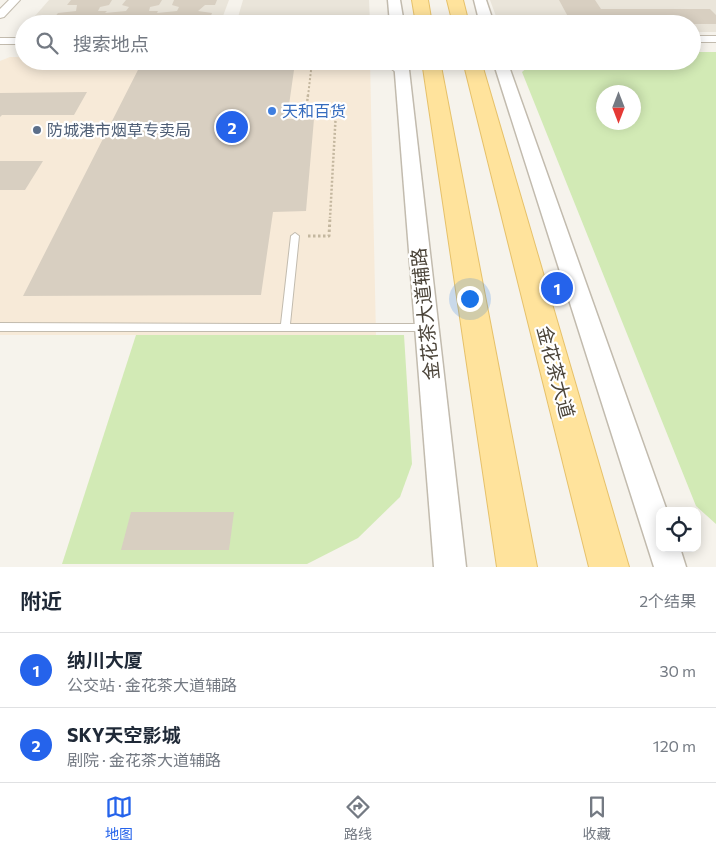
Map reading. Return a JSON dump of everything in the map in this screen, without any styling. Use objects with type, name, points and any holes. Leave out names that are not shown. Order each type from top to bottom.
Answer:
[{"type":"main road","points":[[420,0],[422,15]]},
{"type":"main road","points":[[455,0],[459,15]]},
{"type":"main road","points":[[433,70],[517,567]]},
{"type":"main road","name":"金花茶大道","points":[[474,70],[609,567]]},
{"type":"street","points":[[0,15],[15,0]]},
{"type":"street","points":[[393,15],[394,0]]},
{"type":"street","points":[[480,0],[487,15]]},
{"type":"street","points":[[701,39],[716,39]]},
{"type":"street","points":[[0,41],[15,41]]},
{"type":"street","name":"金花茶大道辅路","points":[[397,70],[427,328],[450,567]]},
{"type":"street","points":[[506,70],[656,524]]},
{"type":"street","points":[[665,552],[670,567]]},
{"type":"lane","points":[[285,328],[295,236]]},
{"type":"lane","points":[[0,327],[427,328]]},
{"type":"path","points":[[295,236],[329,236],[336,111],[306,111],[311,70]]},
{"type":"shaded area","points":[[49,0],[229,0],[223,15],[36,15]]},
{"type":"shaded area","points":[[243,0],[369,0],[370,15],[239,15]]},
{"type":"shaded area","points":[[490,0],[716,0],[716,32],[701,32],[701,15],[496,15]]},
{"type":"shaded area","points":[[15,57],[15,70],[370,70],[376,335],[0,335],[0,61]]},
{"type":"green space","points":[[701,52],[716,52],[716,524],[701,510],[701,507],[696,506],[522,72],[524,70],[701,70]]},
{"type":"green space","points":[[136,335],[404,335],[412,464],[400,497],[358,538],[307,564],[62,564]]},
{"type":"building","points":[[71,0],[112,0],[109,5],[100,7],[98,11],[107,11],[105,13],[126,11],[129,7],[122,5],[126,0],[162,0],[159,5],[150,7],[149,11],[158,11],[157,13],[177,11],[179,7],[172,5],[174,0],[217,0],[215,5],[205,5],[198,11],[212,13],[211,15],[56,15],[58,13],[76,11],[77,5],[67,5]]},
{"type":"building","points":[[559,0],[595,0],[601,9],[710,9],[716,15],[716,24],[701,24],[701,15],[567,15]]},
{"type":"building","points":[[138,70],[294,70],[287,119],[314,119],[306,211],[273,212],[261,295],[23,296]]},
{"type":"building","points":[[87,92],[74,115],[2,115],[0,117],[0,93]]},
{"type":"building","points":[[0,161],[43,161],[25,190],[0,190]]},
{"type":"building","points":[[131,512],[234,512],[229,550],[121,550]]},
{"type":"place","name":"天和百货","points":[[272,111]]},
{"type":"place","name":"SKY天空影城","points":[[232,127]]},
{"type":"place","name":"防城港市烟草专卖局","points":[[37,130]]},
{"type":"place","name":"纳川大厦","points":[[557,288]]}]
